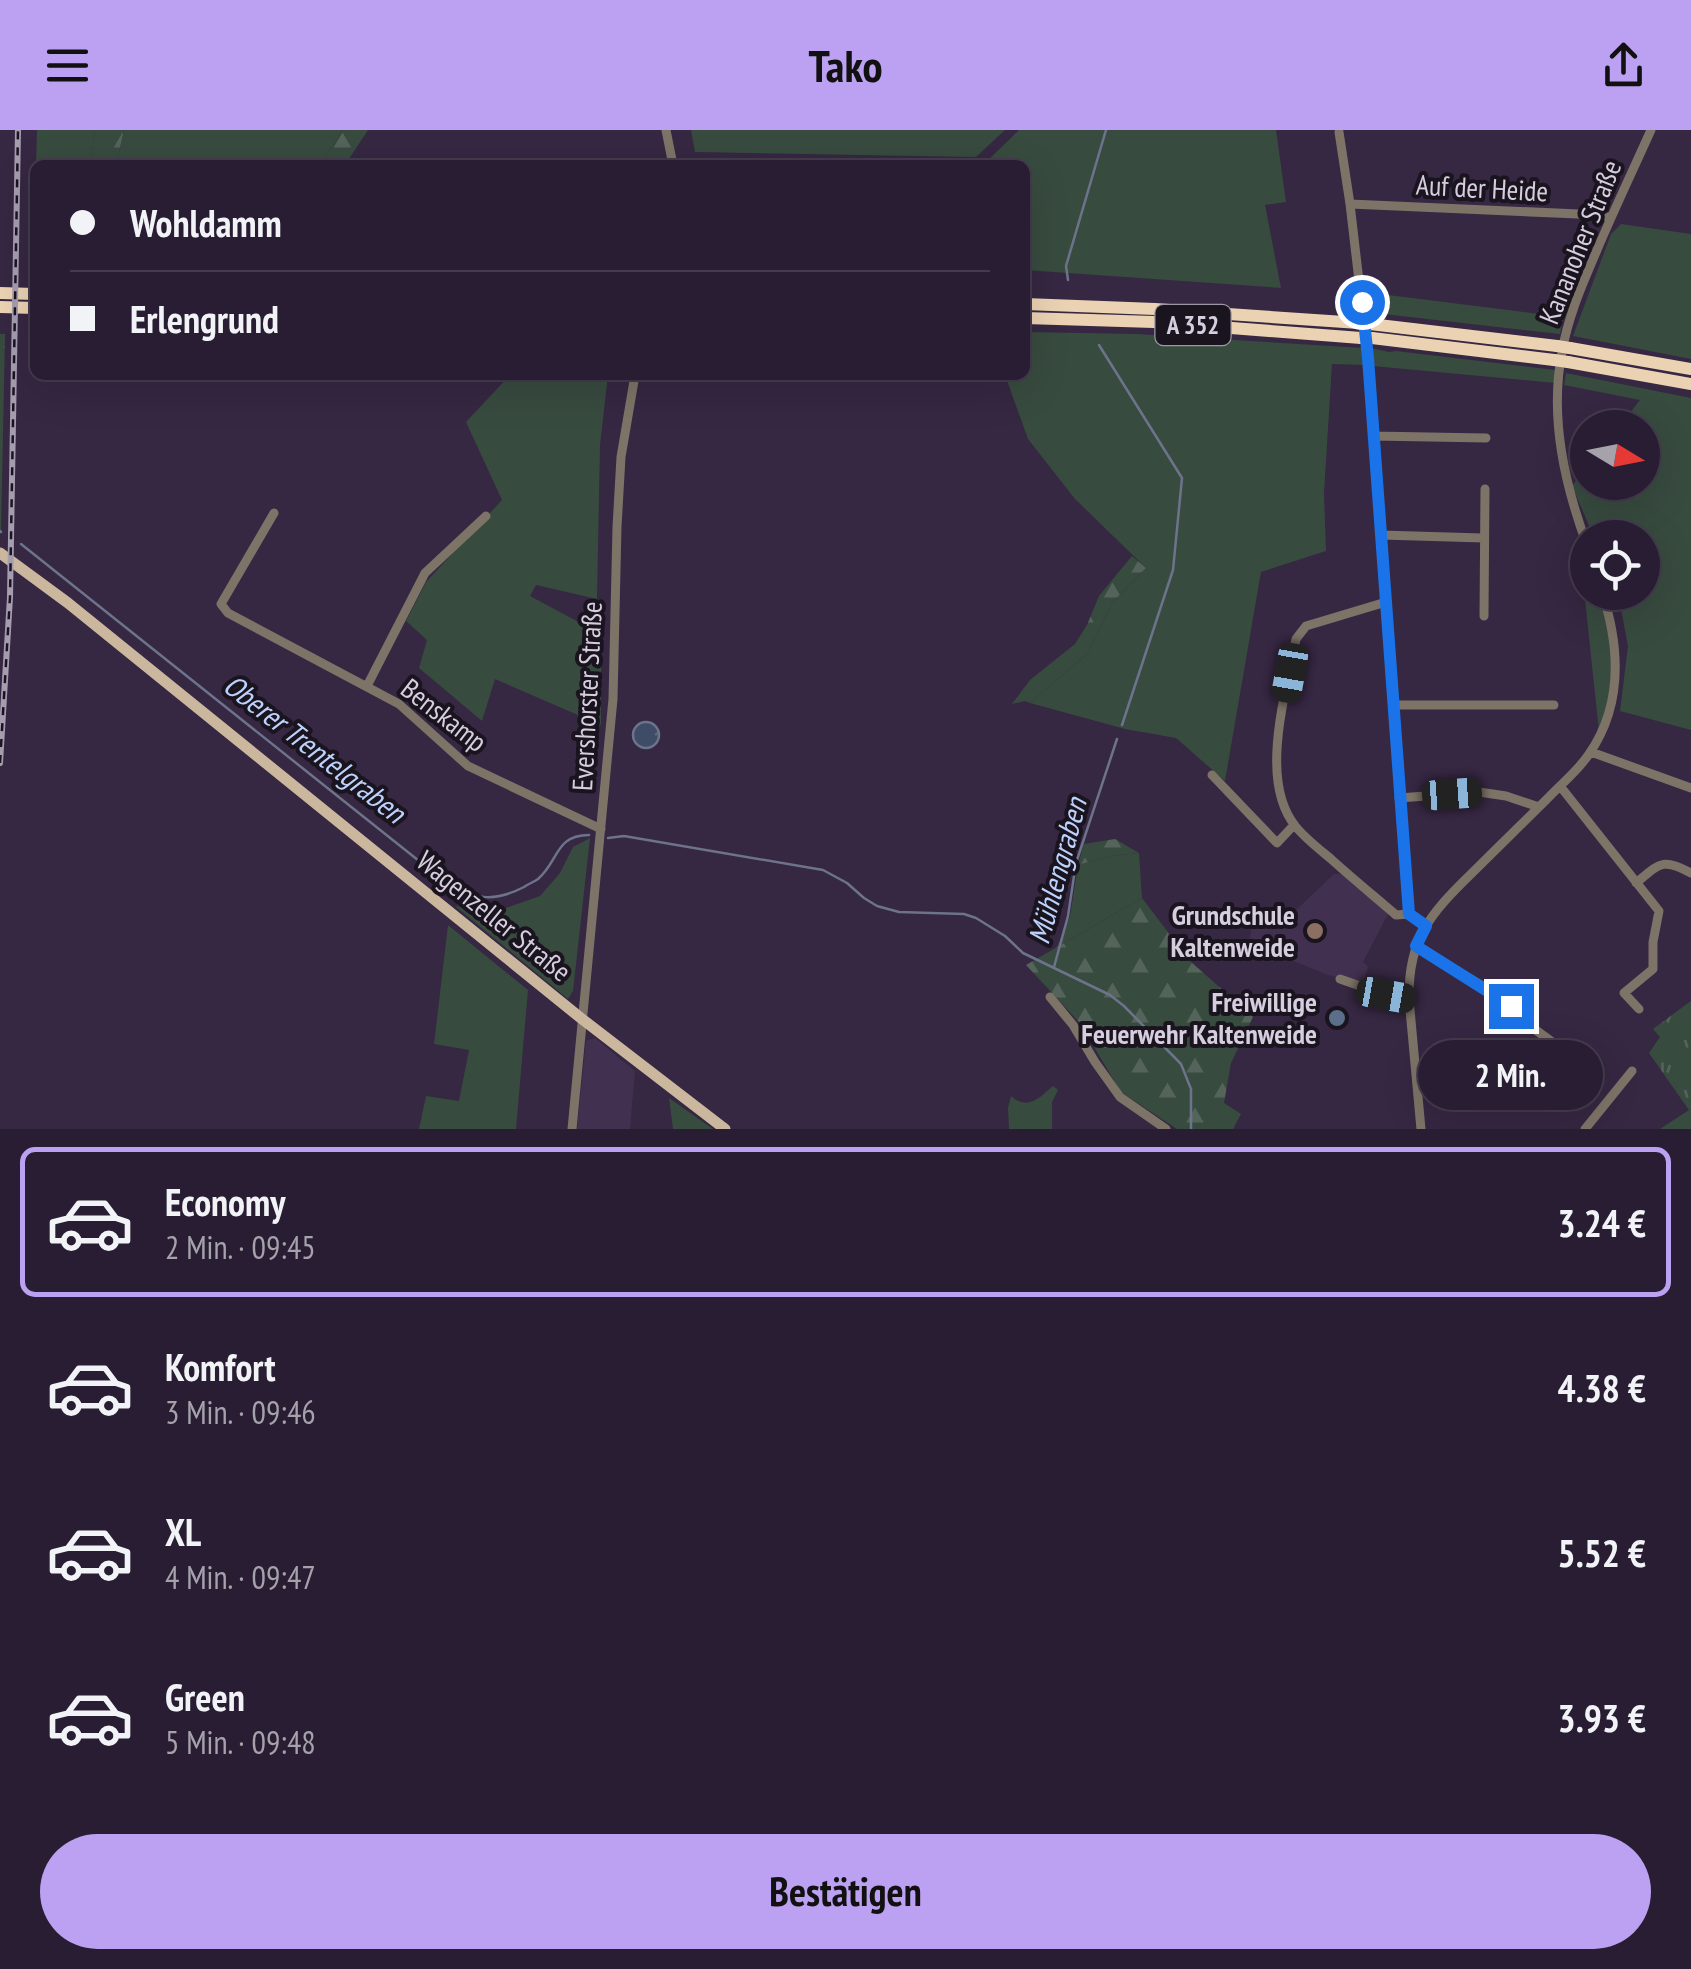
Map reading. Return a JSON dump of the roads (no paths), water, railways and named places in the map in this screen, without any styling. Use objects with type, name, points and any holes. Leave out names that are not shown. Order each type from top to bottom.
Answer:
[{"type":"highway","points":[[0,291],[30,294]]},
{"type":"highway","name":"A 352","points":[[1030,304],[1155,308],[1691,369]]},
{"type":"highway","points":[[0,307],[30,308]]},
{"type":"highway","name":"A 352","points":[[1030,318],[1365,331]]},
{"type":"highway","name":"A 352","points":[[1562,354],[1691,384]]},
{"type":"main road","name":"Wagenzeller Straße","points":[[0,554],[68,603],[582,1019],[725,1129]]},
{"type":"street","points":[[666,130],[672,160]]},
{"type":"street","name":"Kananoher Straße","points":[[1577,520],[1563,465],[1558,414],[1561,353],[1575,302],[1651,130]]},
{"type":"street","points":[[1339,132],[1368,358],[1409,914]]},
{"type":"street","name":"Auf der Heide","points":[[1350,204],[1611,218]]},
{"type":"street","name":"Evershorster Straße","points":[[572,1129],[613,699],[621,458],[634,380]]},
{"type":"street","points":[[1373,436],[1486,438]]},
{"type":"street","points":[[1484,616],[1486,489]]},
{"type":"street","name":"Benskamp","points":[[274,514],[221,604],[228,613],[399,704],[468,766],[601,829]]},
{"type":"street","name":"Benskamp","points":[[367,686],[425,573],[486,516]]},
{"type":"street","points":[[1381,535],[1483,538]]},
{"type":"street","points":[[1386,602],[1306,626],[1296,639],[1275,760],[1280,797],[1294,825],[1396,914],[1409,914],[1426,926]]},
{"type":"street","points":[[1421,1129],[1409,999],[1416,946],[1440,905],[1591,752],[1605,726],[1616,682],[1614,634],[1607,610]]},
{"type":"street","points":[[1394,704],[1554,705]]},
{"type":"street","points":[[1591,752],[1691,788]]},
{"type":"street","points":[[1212,774],[1277,843],[1294,825]]},
{"type":"street","points":[[1560,786],[1659,915],[1653,942],[1653,970],[1624,993],[1639,1008]]},
{"type":"street","points":[[1399,798],[1479,792],[1539,807]]},
{"type":"street","points":[[1636,883],[1660,863],[1669,862],[1691,873]]},
{"type":"street","points":[[1416,946],[1501,998],[1570,1055]]},
{"type":"street","points":[[1340,979],[1409,999]]},
{"type":"street","points":[[1050,996],[1120,1097],[1166,1129]]},
{"type":"street","points":[[1585,1129],[1632,1070]]},
{"type":"water","points":[[646,722],[655,726],[659,735],[655,744],[646,748],[637,744],[633,735],[637,726]]},
{"type":"waterway","name":"Mühlengraben","points":[[1068,280],[1066,266],[1106,130]]},
{"type":"waterway","name":"Mühlengraben","points":[[1099,345],[1182,478],[1173,570],[1122,725]]},
{"type":"waterway","name":"Oberer Trentelgraben","points":[[21,544],[448,884],[477,896],[514,892],[538,879],[563,844],[589,835]]},
{"type":"waterway","name":"Mühlengraben","points":[[1054,967],[1068,916],[1076,863],[1117,739]]},
{"type":"waterway","name":"Oberer Trentelgraben","points":[[608,838],[624,836],[823,870],[877,906],[899,912],[964,914],[976,918],[1023,953],[1110,995],[1124,1006],[1181,1064],[1191,1089],[1191,1129]]},
{"type":"railway","points":[[0,763],[10,597],[18,130]]},
{"type":"place","name":"Grundschule Kaltenweide","points":[[1315,931]]},
{"type":"place","name":"Freiwillige Feuerwehr Kaltenweide","points":[[1337,1018]]}]
